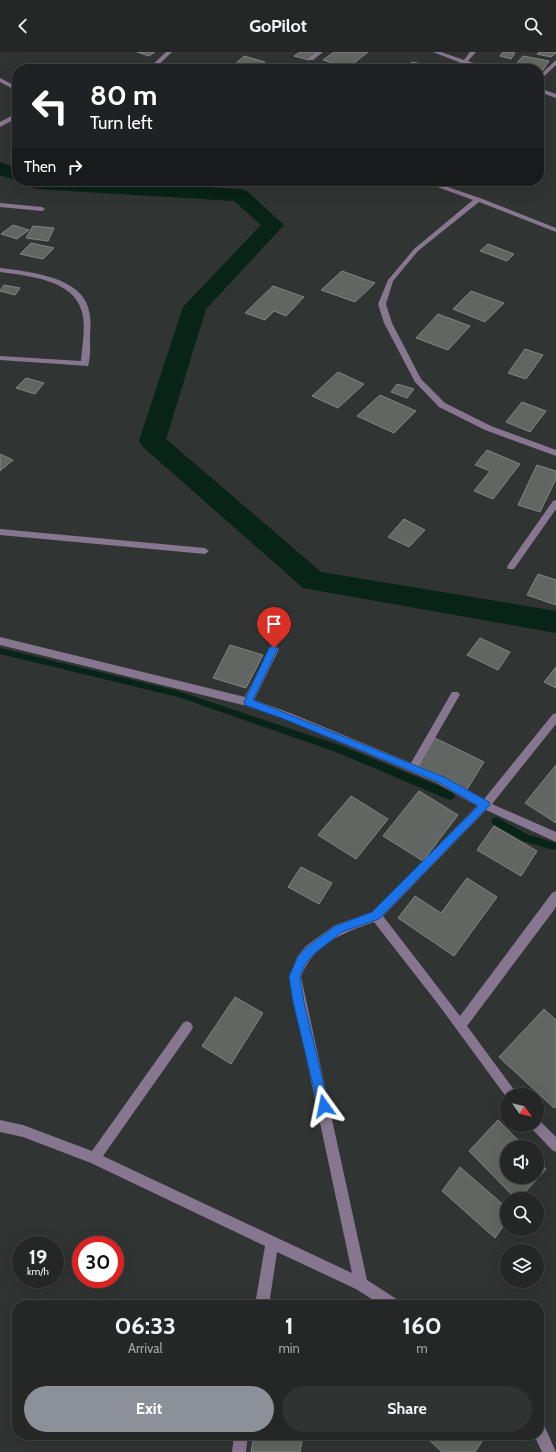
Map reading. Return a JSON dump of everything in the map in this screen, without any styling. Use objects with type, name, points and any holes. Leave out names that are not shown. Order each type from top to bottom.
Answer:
[{"type":"street","points":[[156,64],[169,52]]},
{"type":"street","points":[[311,59],[320,52]]},
{"type":"street","points":[[436,52],[474,64]]},
{"type":"street","points":[[463,64],[473,52]]},
{"type":"street","points":[[544,74],[556,62]]},
{"type":"street","points":[[0,80],[12,86]]},
{"type":"street","points":[[544,92],[556,96]]},
{"type":"street","points":[[0,125],[12,118]]},
{"type":"street","points":[[439,186],[478,199],[556,230]]},
{"type":"street","points":[[478,199],[416,250],[390,281],[382,304],[388,323],[418,380],[442,406],[488,428],[556,453]]},
{"type":"street","points":[[0,205],[42,209]]},
{"type":"street","points":[[0,270],[41,277],[60,284],[79,295],[86,311],[84,364],[0,358]]},
{"type":"street","points":[[511,567],[556,503]]},
{"type":"street","points":[[0,532],[205,551]]},
{"type":"street","points":[[0,641],[248,702],[441,780],[485,805],[556,837]]},
{"type":"street","points":[[248,702],[274,648]]},
{"type":"street","points":[[413,768],[455,695]]},
{"type":"street","points":[[361,1284],[294,977],[301,961],[310,950],[339,929],[376,916],[485,805],[556,717]]},
{"type":"street","points":[[460,1026],[553,908],[556,896]]},
{"type":"street","points":[[376,916],[442,1000],[507,1088]]},
{"type":"street","points":[[94,1158],[187,1027]]},
{"type":"street","points":[[0,1126],[23,1131],[94,1158],[272,1244],[361,1284],[385,1300]]},
{"type":"street","points":[[543,1132],[556,1146]]},
{"type":"street","points":[[263,1300],[272,1244]]},
{"type":"street","points":[[239,1452],[240,1440]]},
{"type":"street","points":[[544,1440],[550,1452]]},
{"type":"building","points":[[137,52],[155,52],[149,56]]},
{"type":"building","points":[[300,52],[319,52],[309,60],[294,56]]},
{"type":"building","points":[[334,52],[368,52],[353,64],[336,64],[323,60]]},
{"type":"building","points":[[503,52],[515,53],[511,59],[500,56]]},
{"type":"building","points":[[539,52],[556,53],[551,57],[537,54]]},
{"type":"building","points":[[244,56],[265,62],[263,64],[235,64]]},
{"type":"building","points":[[523,56],[549,61],[544,68],[544,64],[516,64]]},
{"type":"building","points":[[412,62],[422,64],[410,64]]},
{"type":"building","points":[[13,225],[29,230],[17,239],[1,234]]},
{"type":"building","points":[[33,226],[54,228],[48,241],[26,238]]},
{"type":"building","points":[[31,243],[54,248],[43,259],[20,254]]},
{"type":"building","points":[[488,244],[514,254],[507,261],[480,251]]},
{"type":"building","points":[[342,271],[375,283],[355,302],[321,290]]},
{"type":"building","points":[[4,285],[20,288],[15,295],[0,291]]},
{"type":"building","points":[[273,286],[304,297],[286,316],[274,311],[265,320],[245,313]]},
{"type":"building","points":[[471,291],[504,303],[485,322],[453,309]]},
{"type":"building","points":[[438,314],[470,326],[448,350],[416,338]]},
{"type":"building","points":[[525,349],[543,355],[526,379],[508,373]]},
{"type":"building","points":[[338,372],[364,384],[338,408],[312,396]]},
{"type":"building","points":[[26,378],[44,383],[35,394],[16,388]]},
{"type":"building","points":[[397,384],[414,389],[407,398],[391,392]]},
{"type":"building","points":[[380,395],[416,411],[394,433],[357,416]]},
{"type":"building","points":[[522,402],[546,411],[530,432],[506,422]]},
{"type":"building","points":[[487,450],[520,464],[493,499],[474,491],[490,471],[475,465]]},
{"type":"building","points":[[0,454],[13,460],[0,471]]},
{"type":"building","points":[[537,465],[556,471],[556,479],[540,512],[518,505]]},
{"type":"building","points":[[404,519],[425,530],[409,547],[388,537]]},
{"type":"building","points":[[538,574],[556,580],[556,605],[527,595]]},
{"type":"building","points":[[480,638],[510,652],[498,670],[467,655]]},
{"type":"building","points":[[230,645],[263,655],[246,688],[213,678]]},
{"type":"building","points":[[556,667],[556,688],[544,682]]},
{"type":"building","points":[[433,737],[484,762],[466,791],[415,766]]},
{"type":"building","points":[[556,765],[556,823],[525,803]]},
{"type":"building","points":[[419,791],[458,815],[423,861],[383,836]]},
{"type":"building","points":[[351,796],[388,819],[356,859],[318,835]]},
{"type":"building","points":[[494,826],[537,851],[521,876],[477,850]]},
{"type":"building","points":[[301,867],[332,883],[319,904],[288,887]]},
{"type":"building","points":[[467,878],[497,897],[454,956],[398,918],[415,896],[441,913]]},
{"type":"building","points":[[235,997],[263,1013],[231,1064],[202,1046]]},
{"type":"building","points":[[544,1009],[556,1020],[556,1106],[554,1108],[544,1099],[544,1088],[532,1088],[499,1057]]},
{"type":"building","points":[[498,1120],[500,1122],[500,1132],[510,1132],[518,1140],[500,1140],[500,1183],[469,1151]]},
{"type":"building","points":[[460,1167],[500,1202],[500,1231],[495,1238],[442,1191]]},
{"type":"building","points":[[501,1184],[532,1184],[525,1192],[509,1192]]},
{"type":"building","points":[[253,1440],[302,1440],[300,1452],[251,1452]]},
{"type":"building","points":[[429,1440],[483,1440],[475,1452],[442,1452]]},
{"type":"waterway","points":[[0,168],[12,173]]},
{"type":"waterway","points":[[88,186],[240,195],[273,225],[195,307],[152,441],[313,581],[556,622]]},
{"type":"waterway","points":[[0,651],[178,694],[339,749],[450,796]]},
{"type":"waterway","points":[[496,821],[526,838],[553,846]]},
{"type":"route","points":[[274,648],[248,702],[287,716],[441,780],[485,805],[376,916],[339,929],[310,950],[301,961],[294,977],[324,1106]]}]
